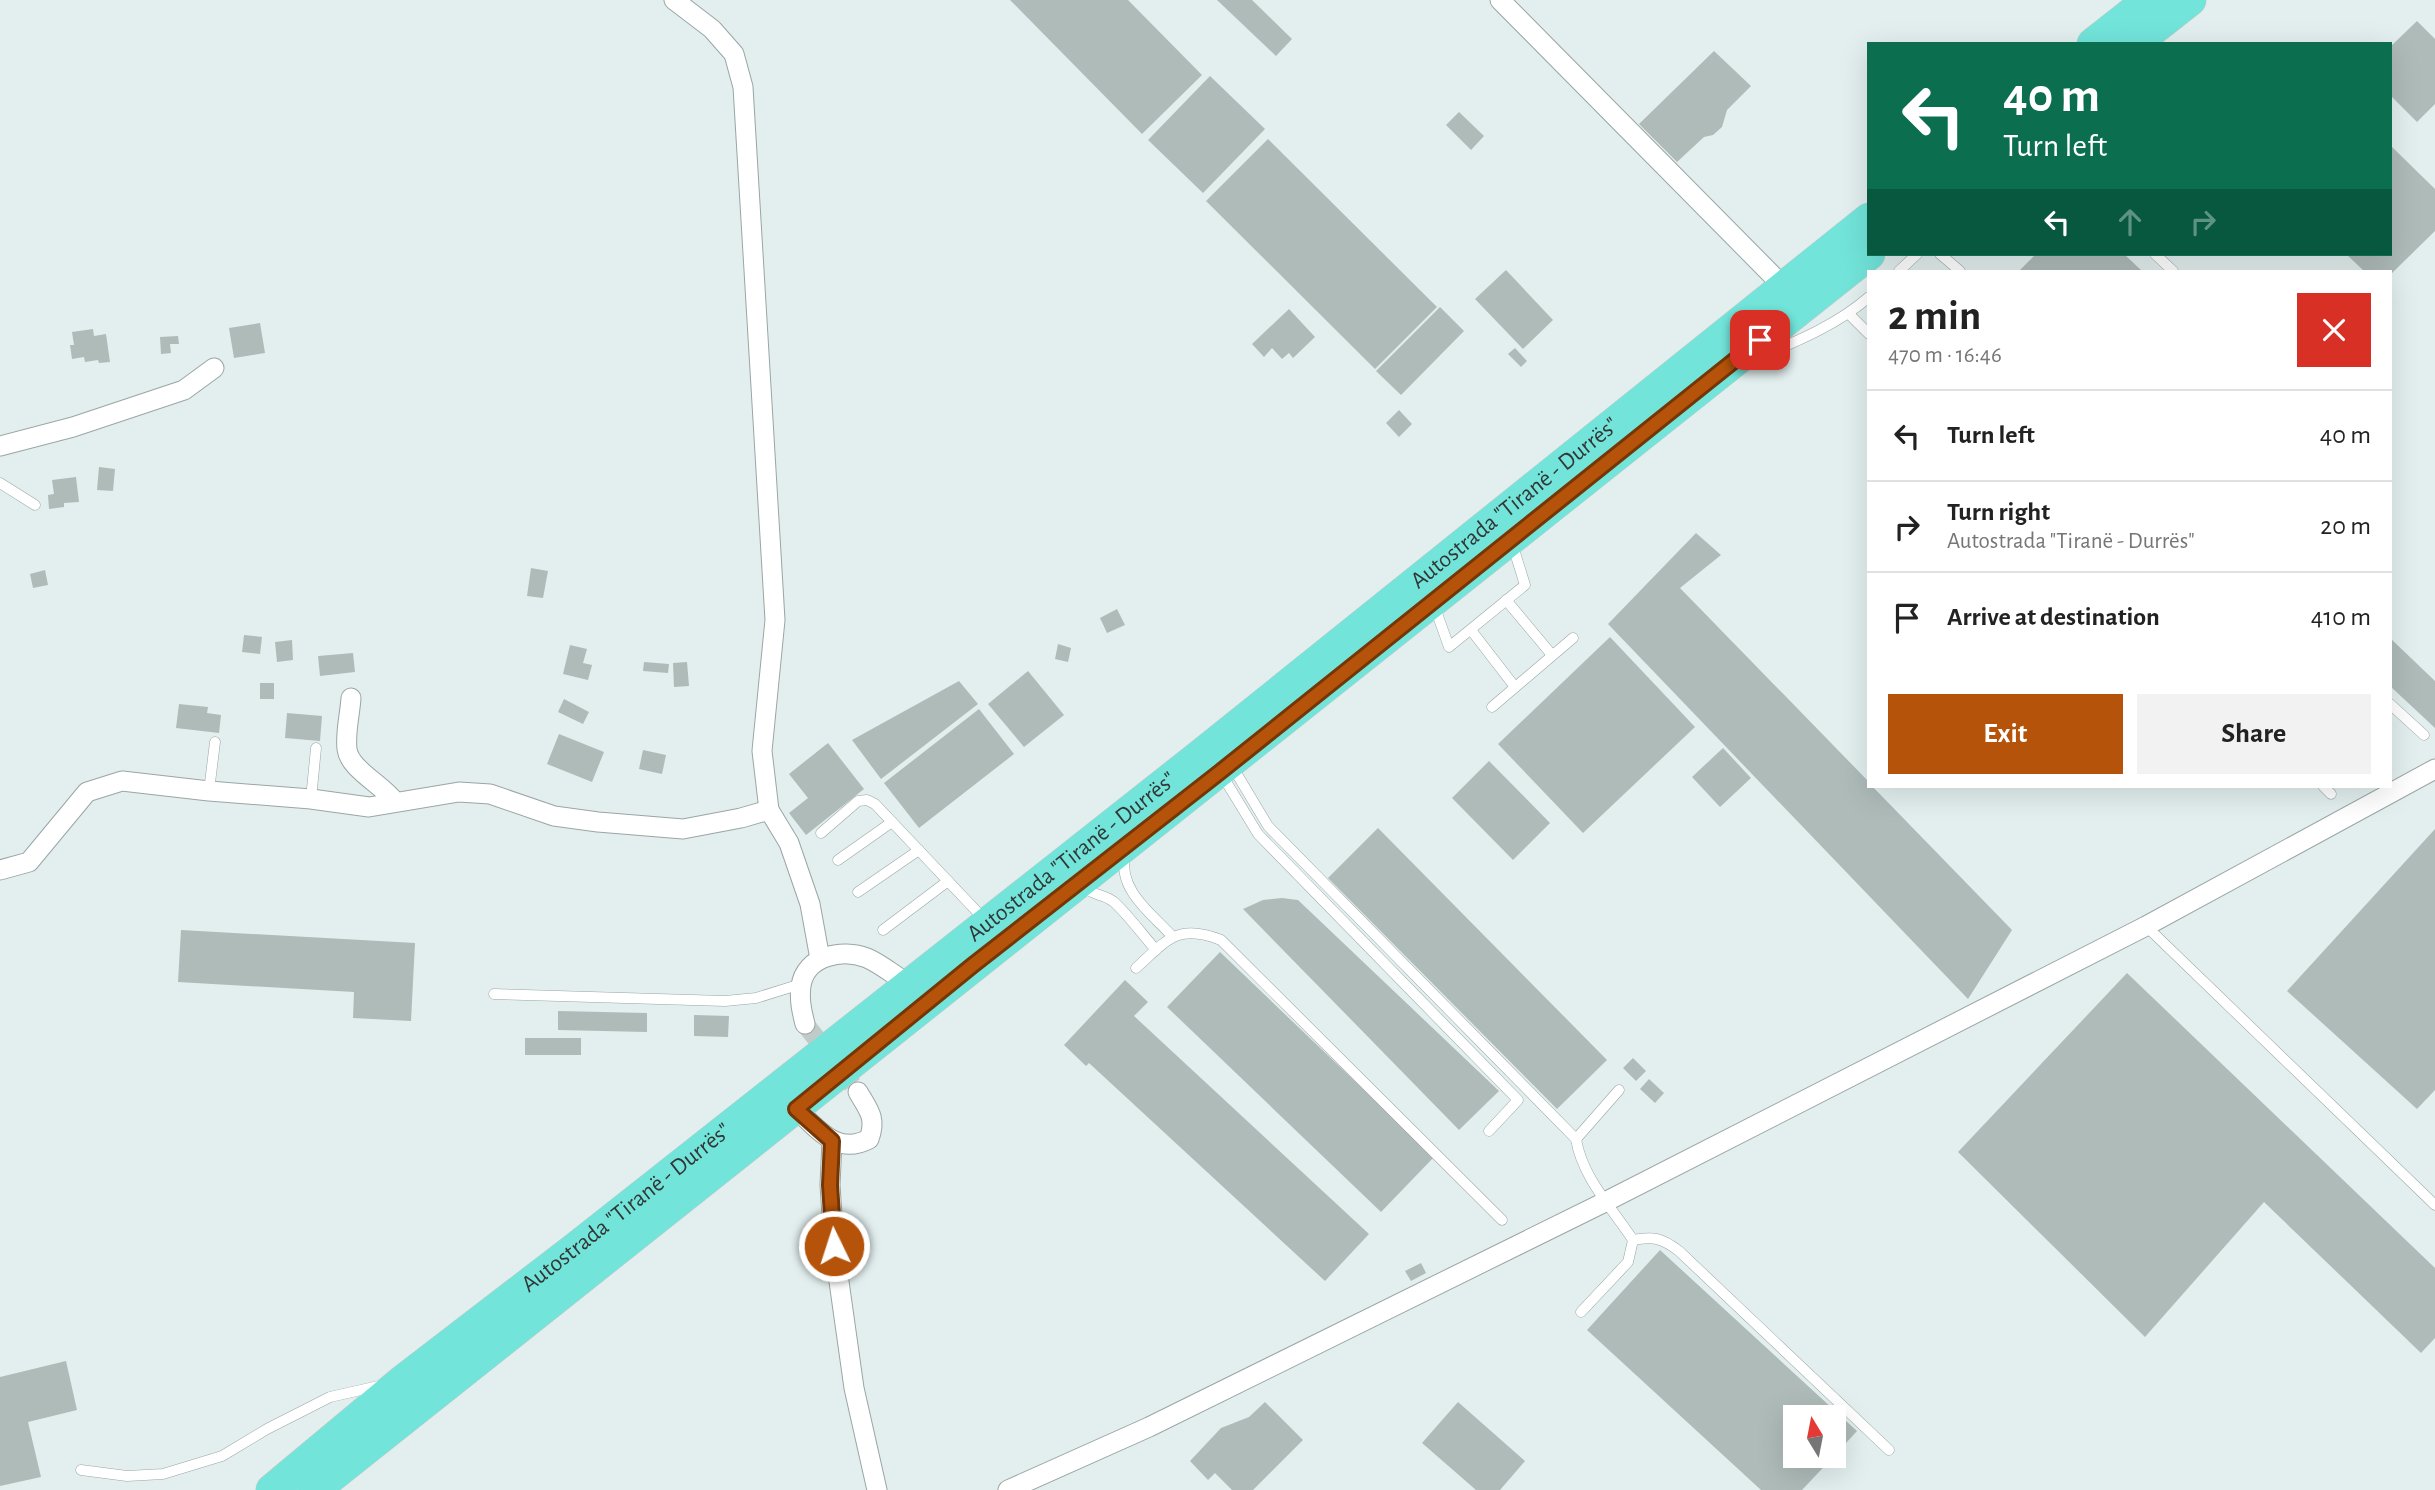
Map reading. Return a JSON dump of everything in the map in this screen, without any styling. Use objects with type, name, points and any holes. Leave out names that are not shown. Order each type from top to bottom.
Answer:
[{"type":"highway","points":[[2096,42],[2149,0]]},
{"type":"highway","points":[[2137,42],[2190,0]]},
{"type":"highway","name":"Autostrada \"Tiranë - Durrës\"","points":[[272,1490],[404,1380],[576,1248],[1201,755],[1867,221]]},
{"type":"highway","name":"Autostrada \"Tiranë - Durrës\"","points":[[314,1490],[1867,256]]},
{"type":"street","points":[[674,0],[712,29],[734,54],[743,87],[775,620],[762,751],[769,810],[789,843],[810,904],[820,959]]},
{"type":"street","points":[[1500,0],[1783,286]]},
{"type":"street","points":[[0,446],[73,427],[184,390],[214,368]]},
{"type":"street","points":[[351,698],[347,750],[349,756],[352,763],[388,792],[395,802]]},
{"type":"street","points":[[1008,1490],[1149,1427],[1607,1201],[2146,926],[2435,769]]},
{"type":"street","points":[[0,870],[29,862],[87,792],[122,781],[369,807],[459,792],[490,794],[554,816],[683,829],[769,810]]},
{"type":"street","points":[[806,1024],[800,1005],[801,984],[809,969],[820,959],[842,953],[866,958],[909,984]]},
{"type":"street","points":[[796,1109],[832,1141],[846,1146],[858,1145],[869,1139],[873,1128],[871,1114],[858,1092]]},
{"type":"street","points":[[832,1141],[830,1185],[834,1246],[854,1388],[877,1490]]},
{"type":"lane","points":[[1900,270],[1915,256]]},
{"type":"lane","points":[[1942,256],[1958,270]]},
{"type":"lane","points":[[2157,256],[2172,270]]},
{"type":"lane","points":[[1716,375],[1798,341],[1849,314],[1867,299]]},
{"type":"lane","points":[[1849,314],[1867,332]]},
{"type":"lane","points":[[0,483],[35,505]]},
{"type":"lane","points":[[1433,601],[1449,648],[1525,585],[1511,539]]},
{"type":"lane","points":[[1506,600],[1552,655]]},
{"type":"lane","points":[[1471,630],[1515,687]]},
{"type":"lane","points":[[1492,707],[1573,638]]},
{"type":"lane","points":[[2392,706],[2424,735]]},
{"type":"lane","points":[[209,791],[215,742]]},
{"type":"lane","points":[[311,799],[316,748]]},
{"type":"lane","points":[[1225,767],[1258,834],[1518,1100],[1489,1131]]},
{"type":"lane","points":[[1225,767],[1268,826],[1576,1139],[1578,1155],[1585,1171],[1633,1240],[1628,1262],[1581,1312]]},
{"type":"lane","points":[[2325,788],[2331,794]]},
{"type":"lane","points":[[821,833],[858,801],[867,800],[875,804],[987,922]]},
{"type":"lane","points":[[838,860],[892,822]]},
{"type":"lane","points":[[1139,834],[1124,858],[1127,883],[1130,891],[1172,936]]},
{"type":"lane","points":[[858,892],[919,850]]},
{"type":"lane","points":[[883,930],[948,881]]},
{"type":"lane","points":[[1079,881],[1087,891],[1112,900],[1156,950]]},
{"type":"lane","points":[[2146,926],[2435,1205]]},
{"type":"lane","points":[[1136,968],[1172,936],[1207,934],[1222,940],[1502,1220]]},
{"type":"lane","points":[[494,995],[725,1002],[756,998],[801,984]]},
{"type":"lane","points":[[1576,1139],[1619,1090]]},
{"type":"lane","points":[[1633,1240],[1653,1236],[1666,1240],[1889,1450]]},
{"type":"lane","points":[[81,1471],[127,1476],[163,1474],[222,1456],[330,1396],[404,1380]]},
{"type":"building","points":[[1010,0],[1128,0],[1202,75],[1142,134]]},
{"type":"building","points":[[1217,0],[1252,0],[1292,39],[1276,56]]},
{"type":"building","points":[[2417,21],[2435,39],[2435,104],[2417,122],[2392,97],[2392,45]]},
{"type":"building","points":[[1714,51],[1751,86],[1727,110],[1722,127],[1713,135],[1704,137],[1677,162],[1639,124]]},
{"type":"building","points":[[1210,76],[1265,129],[1203,193],[1148,140]]},
{"type":"building","points":[[1459,112],[1484,136],[1471,150],[1446,125]]},
{"type":"building","points":[[1268,139],[1437,307],[1375,369],[1206,201]]},
{"type":"building","points":[[2392,147],[2435,189],[2435,231],[2392,273],[2392,270],[2363,270],[2348,256],[2392,256]]},
{"type":"building","points":[[2034,256],[2126,256],[2141,270],[2020,270]]},
{"type":"building","points":[[1506,270],[1553,320],[1523,349],[1475,299]]},
{"type":"building","points":[[1440,307],[1464,331],[1401,395],[1376,371]]},
{"type":"building","points":[[1289,309],[1315,337],[1293,358],[1289,353],[1282,359],[1272,348],[1264,357],[1252,344]]},
{"type":"building","points":[[260,323],[265,353],[234,358],[229,328]]},
{"type":"building","points":[[93,329],[94,336],[106,334],[110,362],[85,362],[84,357],[72,359],[72,332]]},
{"type":"building","points":[[178,336],[179,344],[170,344],[171,353],[161,354],[160,337]]},
{"type":"building","points":[[1515,348],[1527,361],[1521,367],[1508,354]]},
{"type":"building","points":[[1399,410],[1412,424],[1399,437],[1386,423]]},
{"type":"building","points":[[99,467],[115,469],[113,491],[97,490]]},
{"type":"building","points":[[76,477],[79,502],[64,503],[64,507],[49,509],[48,495],[54,494],[52,480]]},
{"type":"building","points":[[1696,533],[1721,555],[1680,588],[1867,780],[1867,788],[1874,788],[2012,930],[1968,999],[1608,624]]},
{"type":"building","points":[[531,568],[548,571],[543,598],[527,596]]},
{"type":"building","points":[[45,570],[48,585],[33,588],[30,574]]},
{"type":"building","points":[[1117,609],[1125,625],[1107,633],[1100,618]]},
{"type":"building","points":[[244,635],[262,637],[260,654],[242,652]]},
{"type":"building","points":[[1610,637],[1695,727],[1583,833],[1498,744]]},
{"type":"building","points":[[292,640],[293,660],[277,662],[275,642]]},
{"type":"building","points":[[2392,640],[2435,681],[2435,728],[2392,688]]},
{"type":"building","points":[[1058,644],[1071,648],[1068,662],[1055,659]]},
{"type":"building","points":[[570,645],[587,649],[583,663],[592,665],[588,680],[563,674]]},
{"type":"building","points":[[353,653],[355,672],[320,676],[318,656]]},
{"type":"building","points":[[644,662],[669,664],[668,673],[643,671]]},
{"type":"building","points":[[687,662],[689,686],[674,687],[673,663]]},
{"type":"building","points":[[1028,671],[1064,715],[1024,747],[988,704]]},
{"type":"building","points":[[959,681],[978,704],[881,779],[852,740]]},
{"type":"building","points":[[260,683],[274,683],[274,699],[260,699]]},
{"type":"building","points":[[564,699],[589,712],[583,724],[558,712]]},
{"type":"building","points":[[179,704],[208,707],[207,713],[221,715],[219,733],[176,728]]},
{"type":"building","points":[[979,709],[1014,754],[919,828],[884,783]]},
{"type":"building","points":[[287,713],[322,716],[320,741],[285,738]]},
{"type":"building","points":[[559,734],[604,752],[592,782],[547,764]]},
{"type":"building","points":[[828,743],[864,789],[806,835],[789,813],[808,798],[789,774]]},
{"type":"building","points":[[1723,748],[1751,778],[1720,807],[1692,777]]},
{"type":"building","points":[[643,750],[666,755],[662,774],[639,769]]},
{"type":"building","points":[[1489,761],[1550,823],[1513,860],[1452,798]]},
{"type":"building","points":[[1378,828],[1607,1060],[1557,1109],[1328,878]]},
{"type":"building","points":[[2435,829],[2435,1090],[2417,1109],[2287,991]]},
{"type":"building","points":[[1263,900],[1298,900],[1499,1091],[1459,1130],[1243,909]]},
{"type":"building","points":[[181,930],[415,943],[411,1021],[353,1018],[354,992],[178,982]]},
{"type":"building","points":[[1220,952],[1434,1157],[1381,1212],[1167,1007]]},
{"type":"building","points":[[2127,973],[2435,1268],[2435,1338],[2421,1353],[2264,1202],[2145,1337],[1958,1152]]},
{"type":"building","points":[[1125,980],[1148,1002],[1134,1016],[1369,1234],[1325,1281],[1089,1063],[1086,1066],[1064,1045]]},
{"type":"building","points":[[558,1011],[647,1013],[647,1032],[558,1030]]},
{"type":"building","points":[[694,1015],[729,1016],[728,1037],[694,1036]]},
{"type":"building","points":[[525,1038],[581,1038],[581,1055],[525,1055]]},
{"type":"building","points":[[1633,1058],[1646,1071],[1636,1081],[1623,1068]]},
{"type":"building","points":[[1649,1079],[1664,1093],[1655,1103],[1640,1089]]},
{"type":"building","points":[[1660,1250],[1829,1405],[1783,1405],[1783,1468],[1823,1468],[1802,1490],[1761,1490],[1587,1330]]},
{"type":"building","points":[[1421,1263],[1426,1273],[1411,1281],[1405,1271]]},
{"type":"building","points":[[66,1361],[77,1410],[28,1422],[41,1477],[0,1486],[0,1377]]},
{"type":"building","points":[[1265,1402],[1303,1440],[1253,1490],[1232,1490],[1215,1473],[1208,1480],[1190,1461],[1221,1428],[1249,1417]]},
{"type":"building","points":[[1458,1402],[1525,1461],[1500,1490],[1476,1490],[1422,1443]]},
{"type":"building","points":[[1846,1421],[1857,1431],[1846,1443]]},
{"type":"tunnel","points":[[805,1024],[858,1092]]},
{"type":"route","points":[[834,1246],[830,1185],[832,1141],[796,1109],[973,965],[1220,772],[1760,340]]}]
